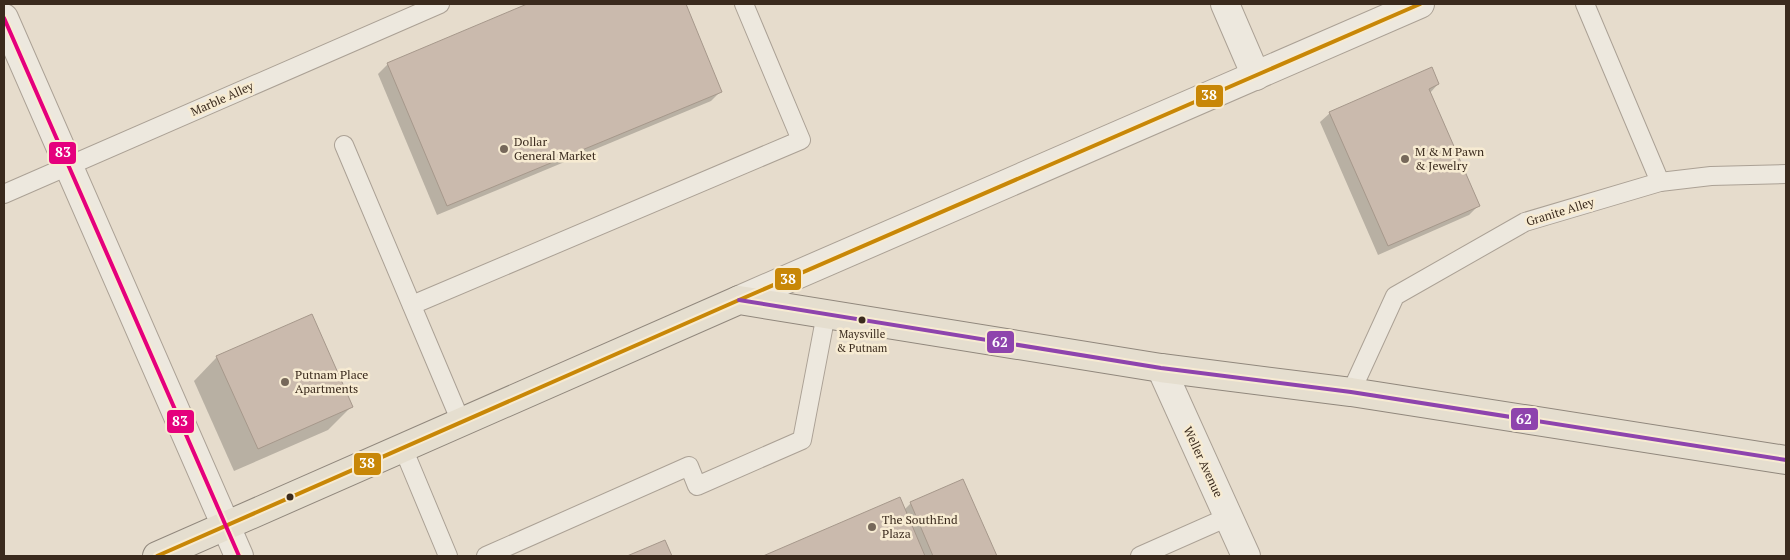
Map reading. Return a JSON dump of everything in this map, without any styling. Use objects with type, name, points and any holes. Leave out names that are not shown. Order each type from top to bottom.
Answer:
[{"type":"main road","points":[[157,556],[738,300],[1160,368],[1351,392],[1786,460]]},
{"type":"street","points":[[1225,4],[1256,76]]},
{"type":"street","points":[[738,300],[1420,4]]},
{"type":"street","points":[[4,18],[238,556]]},
{"type":"street","name":"Weller Avenue","points":[[1160,368],[1246,556]]},
{"type":"lane","name":"Marble Alley","points":[[4,194],[440,4]]},
{"type":"lane","points":[[412,305],[801,140],[744,4]]},
{"type":"lane","points":[[1585,4],[1660,182]]},
{"type":"lane","points":[[344,145],[461,422]]},
{"type":"lane","name":"Granite Alley","points":[[1351,392],[1395,296],[1525,222],[1660,182],[1711,176],[1786,174]]},
{"type":"lane","points":[[486,556],[689,466],[698,486],[802,440],[826,314]]},
{"type":"lane","points":[[403,448],[448,556]]},
{"type":"lane","points":[[1140,556],[1228,517]]},
{"type":"building","name":"Dollar General Market","points":[[527,4],[686,4],[722,92],[447,206],[387,63]]},
{"type":"building","name":"M & M Pawn & Jewelry","points":[[1432,67],[1439,84],[1429,89],[1480,206],[1388,246],[1329,112]]},
{"type":"building","name":"Putnam Place Apartments","points":[[312,314],[353,407],[258,449],[216,356]]},
{"type":"building","points":[[963,479],[997,556],[933,556],[910,502]]},
{"type":"building","name":"The SouthEnd Plaza","points":[[900,497],[925,556],[763,556]]},
{"type":"building","points":[[665,540],[672,556],[627,556]]},
{"type":"transit line","name":"38","points":[[157,556],[1420,4]]},
{"type":"transit line","name":"83","points":[[4,18],[239,556]]},
{"type":"transit line","name":"62","points":[[739,300],[1161,368],[1351,392],[1786,460]]},
{"type":"place","name":"Dollar General Market","points":[[504,149]]},
{"type":"place","name":"M & M Pawn & Jewelry","points":[[1405,159]]},
{"type":"place","name":"Maysville & Putnam","points":[[862,320]]},
{"type":"place","name":"Putnam Place Apartments","points":[[285,382]]},
{"type":"place","name":"The SouthEnd Plaza","points":[[872,527]]}]
